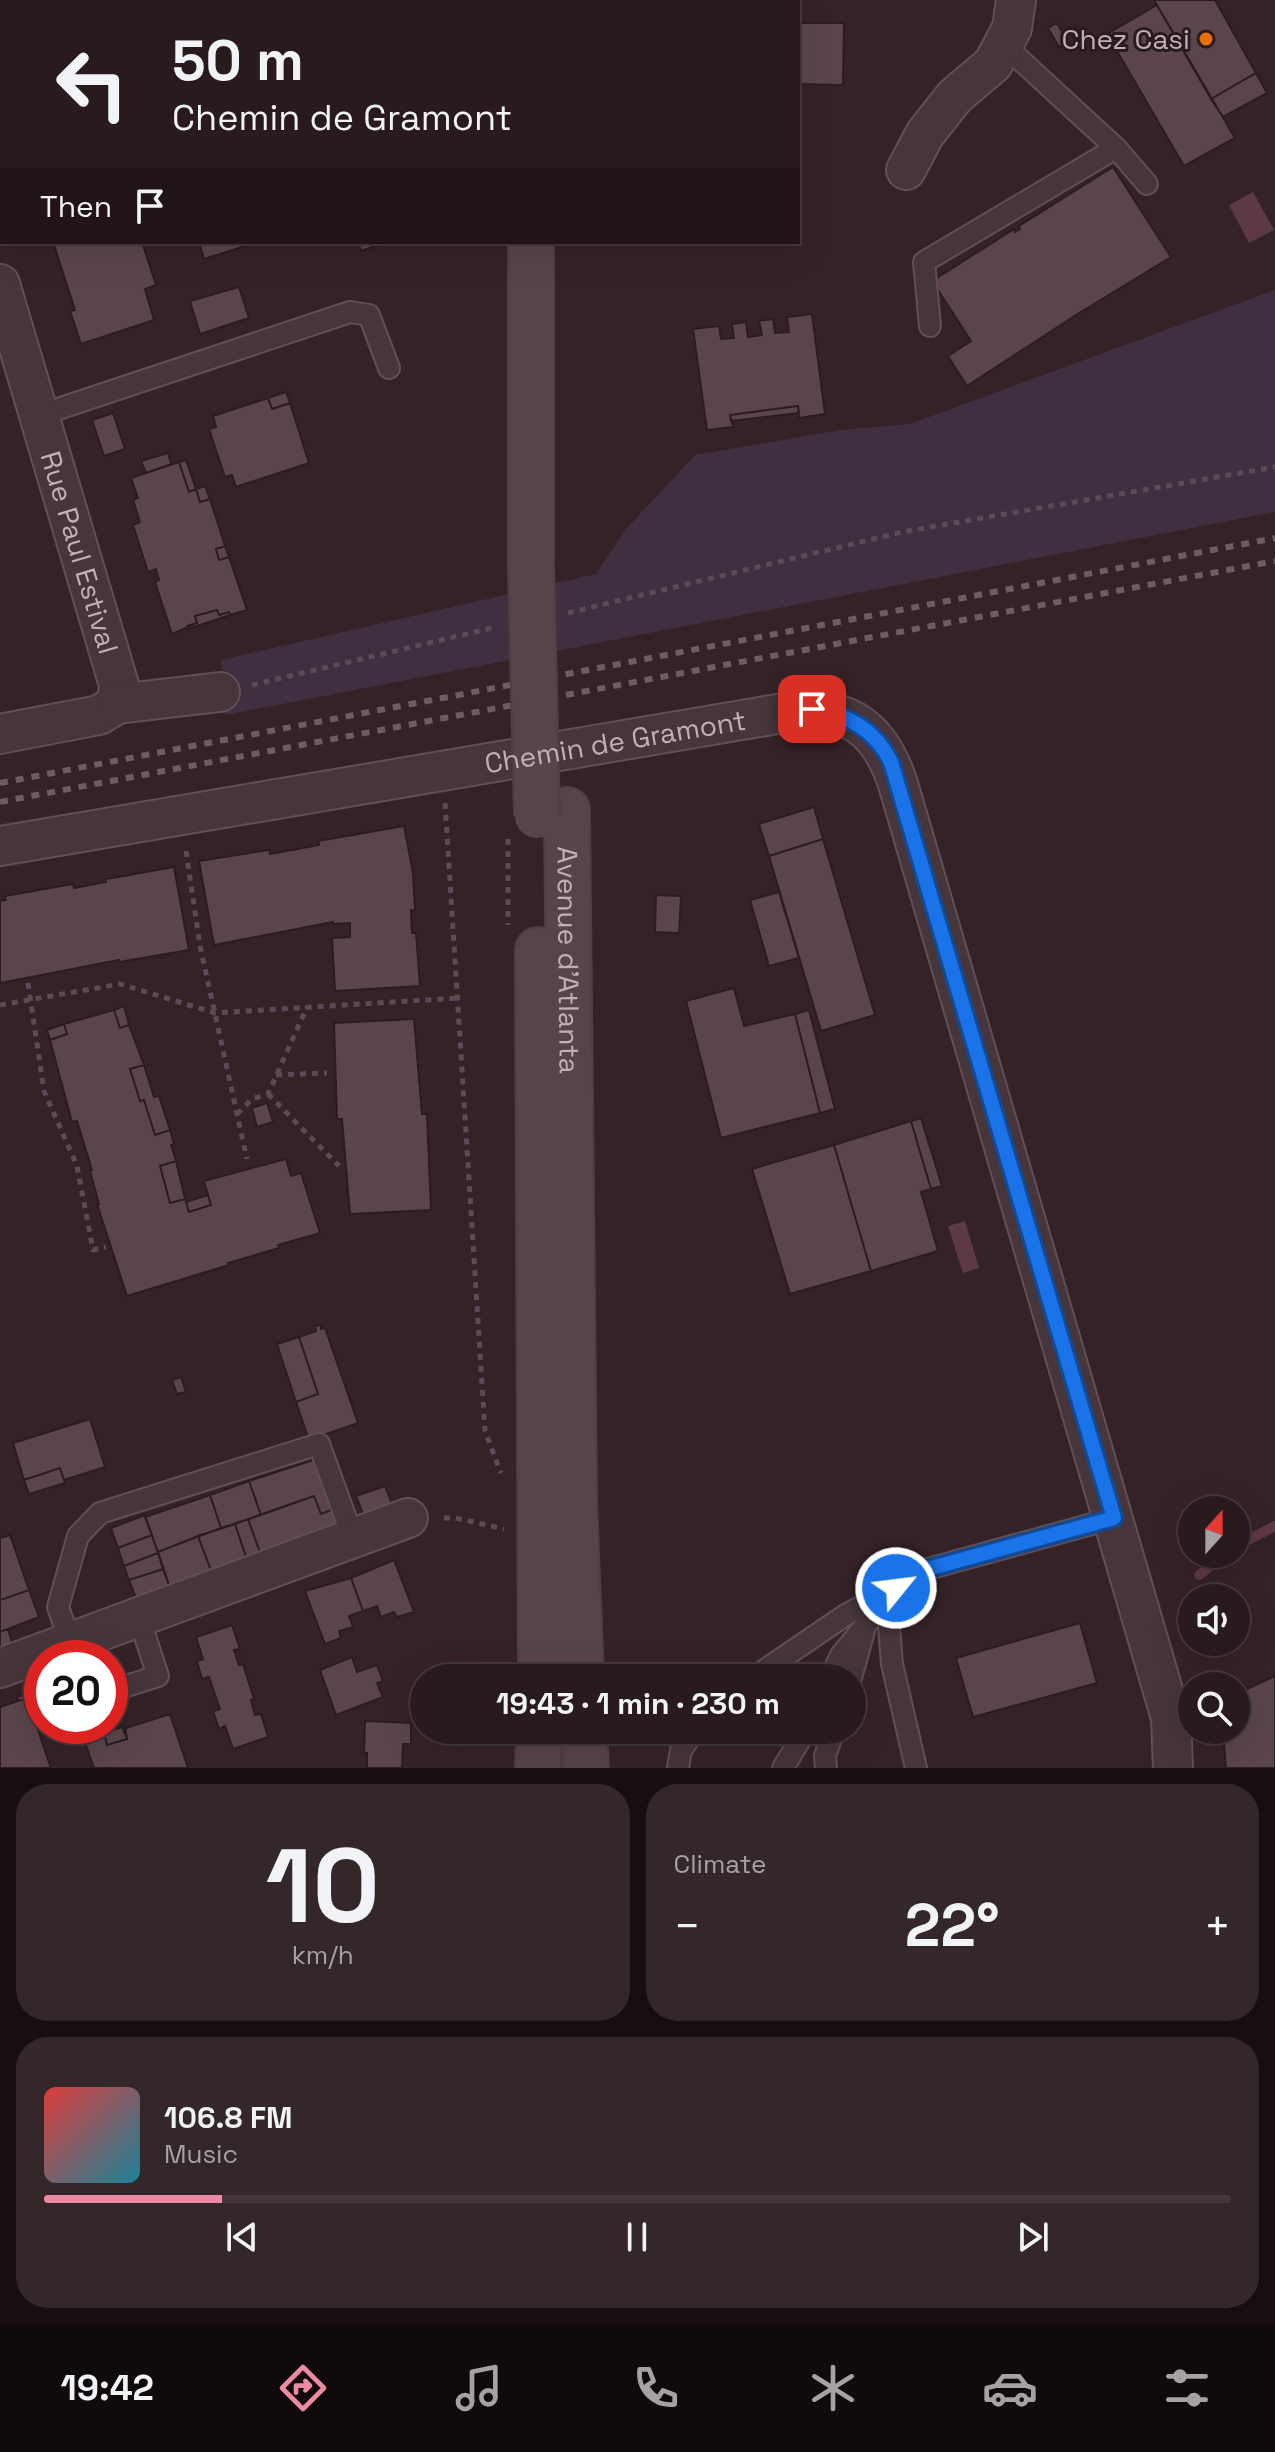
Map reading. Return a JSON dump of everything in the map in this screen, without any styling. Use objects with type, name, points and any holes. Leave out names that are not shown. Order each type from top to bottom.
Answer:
[{"type":"main road","name":"Avenue d'Atlanta","points":[[531,244],[547,563],[552,813],[580,1664]]},
{"type":"main road","name":"Avenue d'Atlanta","points":[[547,563],[561,244]]},
{"type":"main road","name":"Avenue d'Atlanta","points":[[543,1664],[552,813]]},
{"type":"main road","points":[[538,1768],[539,1744]]},
{"type":"main road","points":[[585,1744],[586,1768]]},
{"type":"street","points":[[906,170],[935,121],[955,96],[993,64],[1012,28],[1016,0]]},
{"type":"street","name":"Rue Paul Estival","points":[[0,284],[119,685],[117,704]]},
{"type":"street","points":[[0,734],[99,715],[117,704],[220,692]]},
{"type":"street","name":"Chemin de Gramont","points":[[0,846],[812,709],[843,717],[872,734],[885,749],[898,784],[1114,1518],[1171,1718],[1173,1768]]},
{"type":"street","points":[[95,1640],[139,1618],[408,1518]]},
{"type":"street","points":[[0,1668],[24,1662]]},
{"type":"lane","points":[[1003,44],[1116,148],[1147,184]]},
{"type":"lane","points":[[930,326],[924,262],[1116,148]]},
{"type":"lane","points":[[40,415],[350,312],[369,315],[389,368]]},
{"type":"lane","points":[[69,1640],[58,1607],[78,1536],[100,1513],[319,1444],[353,1538]]},
{"type":"lane","points":[[774,1664],[847,1614],[924,1570],[1114,1518]]},
{"type":"lane","points":[[837,1664],[896,1588]]},
{"type":"lane","points":[[896,1588],[889,1626],[892,1664],[916,1768]]},
{"type":"lane","points":[[128,1686],[158,1676],[139,1618]]},
{"type":"lane","points":[[855,1664],[865,1627]]},
{"type":"lane","points":[[548,1744],[549,1768]]},
{"type":"lane","points":[[678,1768],[685,1744]]},
{"type":"lane","points":[[783,1768],[798,1744]]},
{"type":"lane","points":[[826,1768],[825,1756],[829,1744]]},
{"type":"path","points":[[565,613],[902,532],[1275,467]]},
{"type":"path","points":[[220,692],[503,626]]},
{"type":"path","points":[[444,770],[485,1431],[503,1477]]},
{"type":"path","points":[[180,814],[200,946],[247,1159]]},
{"type":"path","points":[[28,983],[44,1091],[77,1166],[93,1250],[106,1247]]},
{"type":"path","points":[[0,1005],[120,984],[215,1013],[458,998]]},
{"type":"path","points":[[237,1114],[252,1099],[268,1094],[307,1007]]},
{"type":"path","points":[[276,1075],[327,1073]]},
{"type":"path","points":[[268,1094],[339,1166]]},
{"type":"path","points":[[408,1518],[456,1518],[509,1530]]},
{"type":"shaded area","points":[[1253,192],[1274,230],[1249,243],[1229,205]]},
{"type":"shaded area","points":[[1275,290],[1275,512],[225,715],[221,660],[596,574],[627,528],[695,455],[841,430],[910,424]]},
{"type":"shaded area","points":[[965,1221],[979,1268],[963,1273],[948,1226]]},
{"type":"building","name":"Chez Casi","points":[[1154,0],[1215,0],[1256,73],[1211,99]]},
{"type":"building","points":[[1157,5],[1235,138],[1184,166],[1107,34]]},
{"type":"building","points":[[800,23],[844,23],[843,85],[800,84]]},
{"type":"building","points":[[1057,23],[1068,42],[1059,47],[1048,28]]},
{"type":"building","points":[[1256,73],[1267,93],[1223,117],[1211,99]]},
{"type":"building","points":[[1113,167],[1171,257],[967,386],[948,356],[971,341],[932,281],[1014,229],[1015,232],[1020,229],[1019,226]]},
{"type":"building","points":[[54,244],[143,244],[156,285],[145,289],[154,320],[81,344],[70,311],[75,310]]},
{"type":"building","points":[[200,244],[252,244],[204,259]]},
{"type":"building","points":[[359,244],[381,244],[361,251]]},
{"type":"building","points":[[239,287],[249,318],[200,334],[190,301]]},
{"type":"building","points":[[812,314],[825,414],[799,418],[798,406],[730,415],[733,427],[707,430],[693,329],[719,326],[721,339],[734,338],[732,324],[746,322],[748,337],[762,335],[759,321],[773,319],[775,333],[789,332],[787,317]]},
{"type":"building","points":[[286,392],[290,403],[272,409],[268,398]]},
{"type":"building","points":[[268,398],[272,409],[290,403],[309,463],[236,487],[232,475],[225,477],[209,429],[216,427],[213,416]]},
{"type":"building","points":[[798,406],[799,413],[731,421],[730,415]]},
{"type":"building","points":[[113,413],[125,449],[104,456],[92,420]]},
{"type":"building","points":[[168,453],[171,464],[146,473],[141,461]]},
{"type":"building","points":[[186,460],[196,489],[189,492],[179,462]]},
{"type":"building","points":[[179,462],[189,492],[196,489],[200,502],[210,499],[225,546],[216,549],[219,560],[229,557],[247,610],[219,615],[217,610],[195,616],[197,623],[172,634],[155,582],[159,580],[156,569],[148,572],[133,525],[140,522],[133,500],[138,498],[131,478]]},
{"type":"building","points":[[205,486],[210,499],[200,502],[196,489]]},
{"type":"building","points":[[225,546],[229,557],[219,560],[216,549]]},
{"type":"building","points":[[217,610],[219,615],[229,612],[230,615],[188,629],[187,626],[197,623],[195,616]]},
{"type":"building","points":[[814,807],[823,839],[769,856],[759,824]]},
{"type":"building","points":[[404,826],[413,873],[415,910],[411,910],[412,933],[416,933],[420,986],[335,991],[332,938],[350,937],[350,923],[333,922],[214,945],[199,861],[269,850],[270,854],[319,845],[318,841]]},
{"type":"building","points":[[823,839],[875,1015],[821,1031],[769,856]]},
{"type":"building","points":[[174,867],[189,950],[0,983],[0,901],[6,900],[5,896],[73,884],[74,888]]},
{"type":"building","points":[[779,892],[799,958],[769,966],[750,900]]},
{"type":"building","points":[[656,895],[681,896],[679,933],[655,932]]},
{"type":"building","points":[[734,988],[744,1026],[795,1014],[820,1113],[721,1138],[686,1001]]},
{"type":"building","points":[[124,1006],[129,1025],[120,1028],[114,1010]]},
{"type":"building","points":[[114,1010],[120,1028],[129,1025],[144,1065],[130,1069],[155,1135],[170,1130],[176,1161],[160,1166],[170,1203],[185,1199],[189,1212],[211,1205],[204,1181],[286,1159],[291,1176],[301,1173],[320,1233],[127,1296],[97,1204],[92,1170],[77,1121],[72,1122],[50,1040],[67,1034],[64,1024]]},
{"type":"building","points":[[809,1010],[835,1109],[820,1113],[795,1014]]},
{"type":"building","points":[[414,1019],[422,1114],[427,1114],[431,1210],[350,1214],[342,1119],[337,1119],[334,1023]]},
{"type":"building","points":[[64,1024],[67,1034],[50,1040],[47,1030]]},
{"type":"building","points":[[144,1065],[154,1097],[159,1096],[170,1130],[155,1135],[130,1069]]},
{"type":"building","points":[[267,1103],[273,1122],[257,1127],[252,1108]]},
{"type":"building","points":[[921,1118],[942,1186],[931,1189],[911,1121]]},
{"type":"building","points":[[911,1121],[931,1189],[921,1192],[938,1251],[871,1271],[834,1145]]},
{"type":"building","points":[[834,1145],[871,1271],[790,1294],[752,1169]]},
{"type":"building","points":[[176,1161],[185,1199],[170,1203],[160,1166]]},
{"type":"building","points":[[208,1195],[211,1205],[189,1212],[186,1202]]},
{"type":"building","points":[[321,1325],[321,1329],[325,1328],[358,1423],[309,1440],[296,1402],[318,1394],[299,1337],[316,1331],[315,1326]]},
{"type":"building","points":[[299,1337],[318,1394],[296,1402],[277,1344]]},
{"type":"building","points":[[181,1377],[186,1392],[177,1394],[172,1380]]},
{"type":"building","points":[[90,1419],[105,1467],[64,1480],[60,1468],[24,1480],[13,1443]]},
{"type":"building","points":[[316,1459],[334,1509],[321,1514],[314,1496],[261,1515],[249,1481]]},
{"type":"building","points":[[60,1468],[65,1483],[29,1494],[24,1480]]},
{"type":"building","points":[[249,1481],[261,1515],[221,1528],[210,1495]]},
{"type":"building","points":[[385,1486],[392,1504],[363,1514],[356,1496]]},
{"type":"building","points":[[210,1495],[221,1528],[158,1552],[145,1517]]},
{"type":"building","points":[[314,1496],[321,1514],[334,1509],[342,1530],[262,1558],[248,1519]]},
{"type":"building","points":[[145,1515],[152,1535],[118,1548],[111,1528]]},
{"type":"building","points":[[248,1519],[262,1558],[248,1563],[235,1524]]},
{"type":"building","points":[[235,1524],[248,1563],[213,1576],[198,1536]]},
{"type":"building","points":[[10,1535],[29,1590],[0,1600],[0,1538]]},
{"type":"building","points":[[152,1535],[158,1553],[124,1566],[118,1548]]},
{"type":"building","points":[[198,1536],[213,1576],[171,1591],[158,1552]]},
{"type":"building","points":[[158,1553],[163,1569],[129,1580],[124,1566]]},
{"type":"building","points":[[394,1560],[414,1612],[397,1617],[394,1612],[381,1617],[377,1606],[363,1611],[351,1578]]},
{"type":"building","points":[[163,1569],[171,1591],[138,1603],[129,1580]]},
{"type":"building","points":[[351,1578],[363,1611],[349,1616],[353,1627],[339,1631],[341,1638],[325,1644],[305,1591]]},
{"type":"building","points":[[29,1590],[39,1617],[0,1632],[0,1600]]},
{"type":"building","points":[[1080,1623],[1097,1683],[973,1717],[956,1658]]},
{"type":"building","points":[[232,1625],[240,1649],[234,1650],[239,1665],[243,1664],[254,1699],[251,1700],[255,1715],[261,1714],[268,1737],[233,1749],[225,1726],[219,1729],[213,1711],[220,1709],[209,1677],[202,1679],[197,1661],[203,1659],[196,1637]]},
{"type":"building","points":[[8,1629],[14,1648],[0,1648],[0,1632]]},
{"type":"building","points":[[352,1657],[357,1672],[377,1665],[383,1681],[377,1683],[383,1697],[336,1715],[320,1670]]},
{"type":"building","points":[[1275,1676],[1275,1768],[1226,1768],[1224,1744],[1250,1744],[1250,1688]]},
{"type":"building","points":[[24,1699],[24,1744],[43,1744],[51,1768],[0,1768],[0,1707]]},
{"type":"building","points":[[170,1714],[188,1768],[94,1768],[85,1744],[128,1744],[128,1727]]},
{"type":"building","points":[[365,1721],[410,1723],[410,1744],[403,1744],[402,1768],[367,1768],[367,1753],[364,1753]]},
{"type":"waterway","points":[[1250,1539],[1275,1526]]},
{"type":"waterway","points":[[1199,1575],[1208,1568]]},
{"type":"railway","points":[[0,783],[1275,538]]},
{"type":"railway","points":[[0,802],[1275,561]]},
{"type":"place","name":"Chez Casi","points":[[1206,39]]},
{"type":"route","points":[[812,709],[859,724],[885,749],[891,762],[1114,1518],[924,1570],[896,1588]]}]
